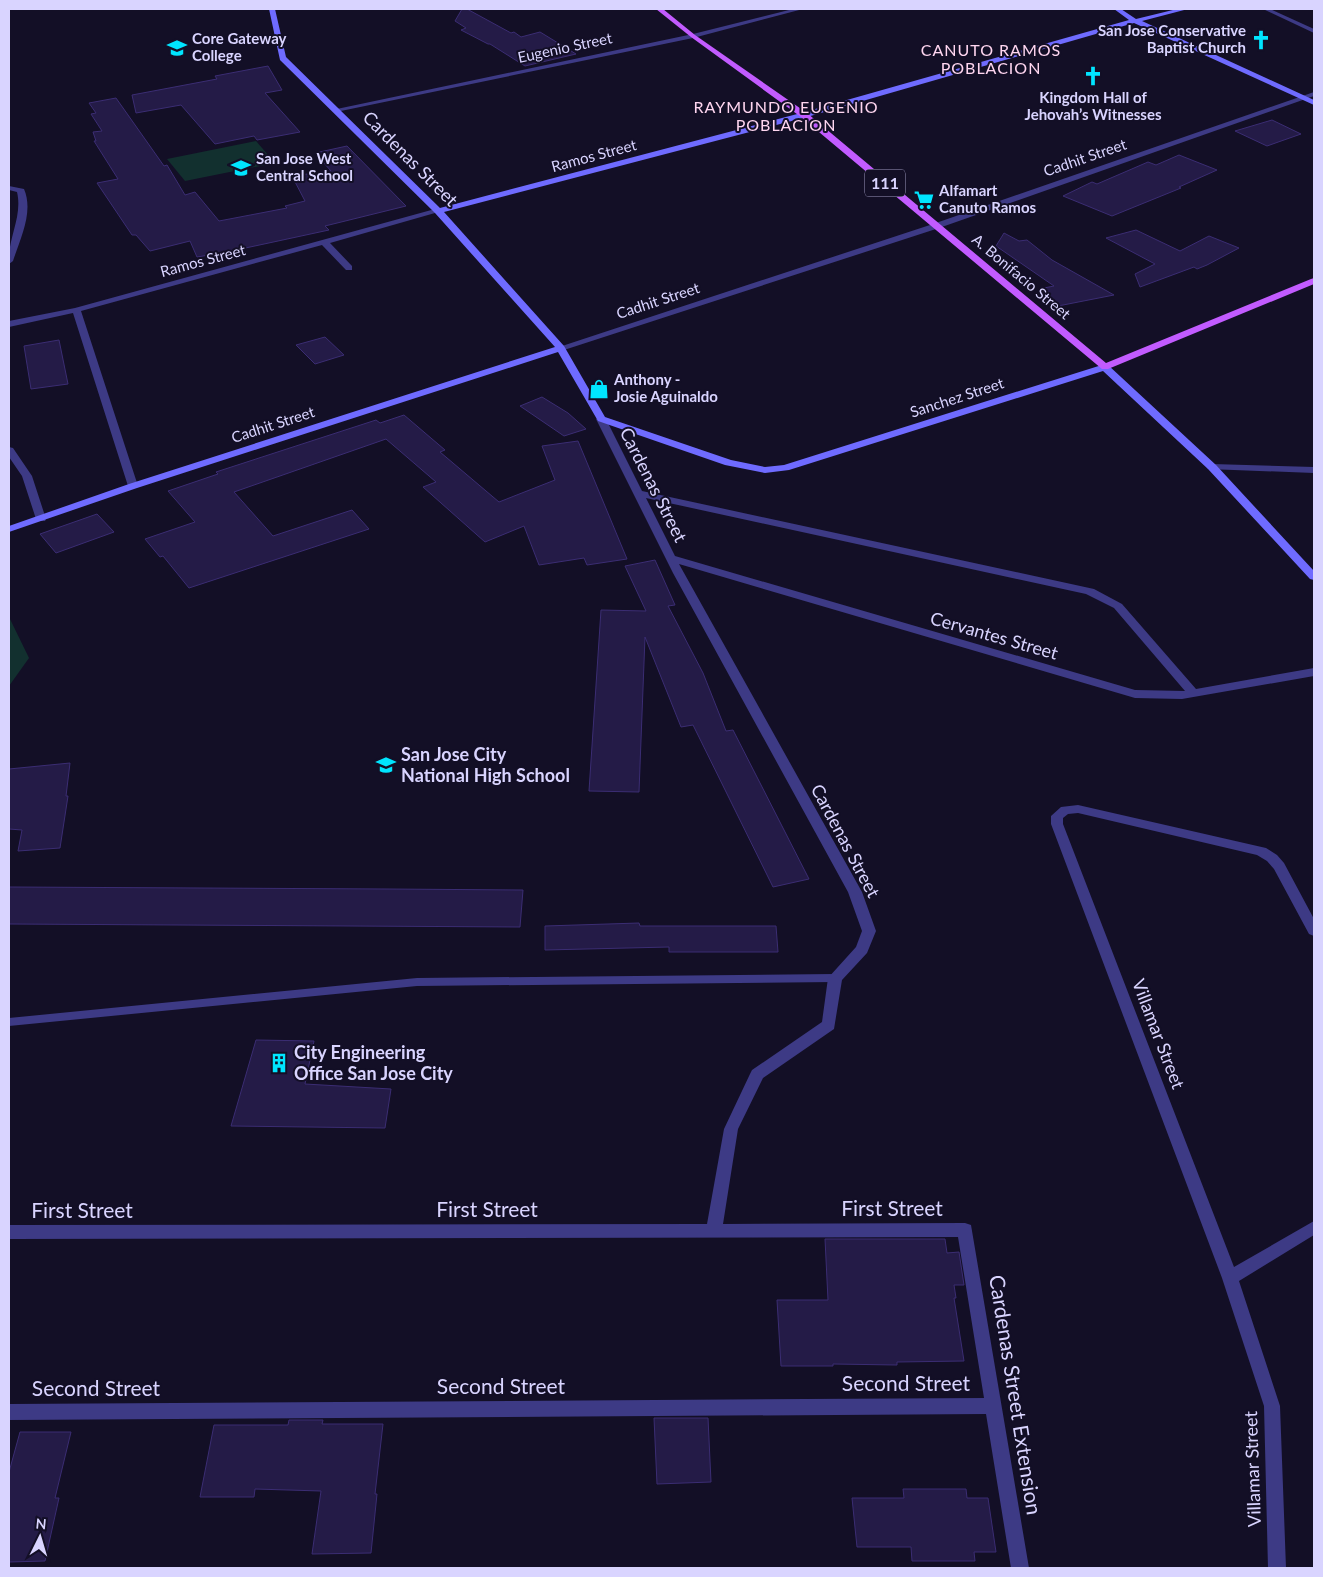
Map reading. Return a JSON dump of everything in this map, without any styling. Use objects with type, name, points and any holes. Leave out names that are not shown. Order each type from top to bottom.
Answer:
[{"type":"main road","name":"A. Bonifacio Street","points":[[659,9],[693,36],[804,115],[1105,366]]},
{"type":"main road","name":"Sanchez Street","points":[[1105,366],[1314,281]]},
{"type":"street","name":"Cardenas Street","points":[[272,9],[283,58],[438,211],[561,348],[601,419],[671,558],[855,892],[869,931],[862,949],[835,978]]},
{"type":"street","name":"Eugenio Street","points":[[336,110],[693,36],[800,9]]},
{"type":"street","points":[[1117,9],[1136,21],[1314,103]]},
{"type":"street","name":"Ramos Street","points":[[9,324],[76,310],[438,211],[804,115],[1184,9]]},
{"type":"street","name":"Cadhit Street","points":[[9,528],[41,519],[132,486],[936,226],[1314,94]]},
{"type":"street","points":[[9,188],[21,191],[24,198],[22,216],[10,249],[9,261]]},
{"type":"street","points":[[324,242],[349,268]]},
{"type":"street","points":[[76,310],[132,486]]},
{"type":"street","name":"Sanchez Street","points":[[601,419],[729,463],[765,470],[786,468],[1105,366]]},
{"type":"street","name":"A. Bonifacio Street","points":[[1105,366],[1212,468],[1314,577]]},
{"type":"street","points":[[9,450],[27,476],[41,519]]},
{"type":"street","points":[[1212,468],[1314,470]]},
{"type":"street","points":[[638,494],[1090,591],[1118,606],[1193,693]]},
{"type":"street","name":"Cervantes Street","points":[[671,558],[1112,689],[1135,694],[1165,695],[1193,693],[1314,672]]},
{"type":"street","name":"Villamar Street","points":[[1277,1568],[1272,1406],[1230,1278],[1057,824],[1056,816],[1065,810],[1078,810],[1261,851],[1272,858],[1279,866],[1314,931]]},
{"type":"street","points":[[714,1230],[731,1129],[757,1074],[829,1024],[835,978]]},
{"type":"street","points":[[1230,1278],[1314,1227]]},
{"type":"street","name":"First Street","points":[[9,1232],[965,1230]]},
{"type":"street","name":"Cardenas Street Extension","points":[[965,1230],[1020,1568]]},
{"type":"street","name":"Second Street","points":[[9,1412],[994,1406]]},
{"type":"lane","points":[[1266,9],[1314,30]]},
{"type":"lane","points":[[9,1022],[417,982],[835,978]]},
{"type":"green space","points":[[256,141],[275,163],[185,181],[167,159]]},
{"type":"green space","points":[[9,617],[29,658],[9,686]]},
{"type":"building","points":[[462,9],[467,9],[521,37],[540,32],[576,54],[525,66],[490,44],[461,30],[466,28],[455,21]]},
{"type":"building","points":[[268,66],[282,90],[265,93],[300,132],[257,140],[254,136],[215,144],[181,105],[136,113],[132,95],[217,79],[215,76]]},
{"type":"building","points":[[116,98],[164,166],[167,165],[185,195],[195,192],[219,221],[287,208],[285,206],[305,201],[292,176],[331,171],[315,153],[347,146],[406,206],[325,226],[329,230],[227,252],[197,257],[190,241],[150,251],[136,235],[132,235],[97,183],[118,179],[94,141],[96,141],[93,132],[102,131],[91,114],[96,113],[89,103]]},
{"type":"building","points":[[1272,120],[1301,134],[1267,146],[1235,131]]},
{"type":"building","points":[[1179,155],[1217,170],[1179,187],[1181,188],[1112,216],[1063,196],[1092,182],[1097,184],[1148,162],[1156,165]]},
{"type":"building","points":[[1136,230],[1180,251],[1209,236],[1239,248],[1197,269],[1194,267],[1140,287],[1135,274],[1155,264],[1106,238]]},
{"type":"building","points":[[1004,233],[1019,241],[1027,240],[1052,260],[1114,295],[1058,306],[1039,289],[1054,286],[996,246]]},
{"type":"building","points":[[325,337],[344,355],[315,364],[296,345]]},
{"type":"building","points":[[59,340],[68,384],[31,389],[24,346]]},
{"type":"building","points":[[542,397],[568,413],[586,429],[564,436],[520,406]]},
{"type":"building","points":[[404,415],[445,450],[440,452],[499,502],[555,480],[542,446],[578,441],[627,559],[587,565],[584,558],[539,565],[524,526],[485,542],[423,487],[436,482],[386,439],[234,492],[273,536],[352,510],[369,529],[189,588],[163,556],[160,557],[145,539],[195,522],[168,491],[218,474],[216,472],[376,420],[380,423]]},
{"type":"building","points":[[97,514],[114,532],[56,553],[40,534]]},
{"type":"building","points":[[655,560],[675,605],[668,606],[703,673],[726,731],[733,730],[809,879],[773,887],[693,725],[681,727],[645,637],[639,792],[589,791],[601,610],[646,611],[625,566]]},
{"type":"building","points":[[70,763],[66,796],[68,796],[60,848],[18,851],[22,830],[9,829],[9,769]]},
{"type":"building","points":[[9,887],[523,890],[520,927],[9,924]]},
{"type":"building","points":[[639,923],[640,926],[776,926],[778,952],[669,952],[669,947],[545,950],[545,926]]},
{"type":"building","name":"City Engineering Office San Jose City","points":[[256,1040],[314,1041],[305,1084],[391,1089],[385,1128],[231,1126]]},
{"type":"building","points":[[825,1239],[945,1239],[947,1253],[959,1252],[964,1285],[954,1285],[956,1298],[954,1298],[964,1361],[897,1362],[897,1365],[833,1364],[833,1366],[781,1366],[777,1300],[828,1300]]},
{"type":"building","points":[[654,1418],[708,1418],[711,1482],[657,1484]]},
{"type":"building","points":[[289,1420],[323,1420],[322,1424],[383,1424],[371,1553],[312,1554],[321,1491],[255,1489],[254,1497],[200,1497],[214,1425],[288,1425]]},
{"type":"building","points":[[20,1432],[71,1432],[55,1498],[59,1498],[45,1561],[9,1562],[9,1472]]},
{"type":"building","points":[[903,1489],[966,1489],[967,1498],[988,1498],[996,1552],[974,1552],[975,1561],[912,1561],[911,1547],[857,1547],[852,1498],[904,1498]]},
{"type":"place","name":"San Jose Conservative Baptist Church","points":[[1261,40]]},
{"type":"place","name":"Core Gateway College","points":[[177,48]]},
{"type":"place","name":"Kingdom Hall of Jehovah’s Witnesses","points":[[1093,76]]},
{"type":"place","name":"San Jose West Central School","points":[[241,168]]},
{"type":"place","name":"Alfamart Canuto Ramos","points":[[924,200]]},
{"type":"place","name":"Anthony - Josie Aguinaldo","points":[[599,389]]},
{"type":"place","name":"San Jose City National High School","points":[[386,765]]},
{"type":"place","name":"City Engineering Office San Jose City","points":[[279,1063]]},
{"type":"district","name":"CANUTO RAMOS POBLACION","points":[[991,59]]},
{"type":"district","name":"RAYMUNDO EUGENIO POBLACION","points":[[786,116]]}]
